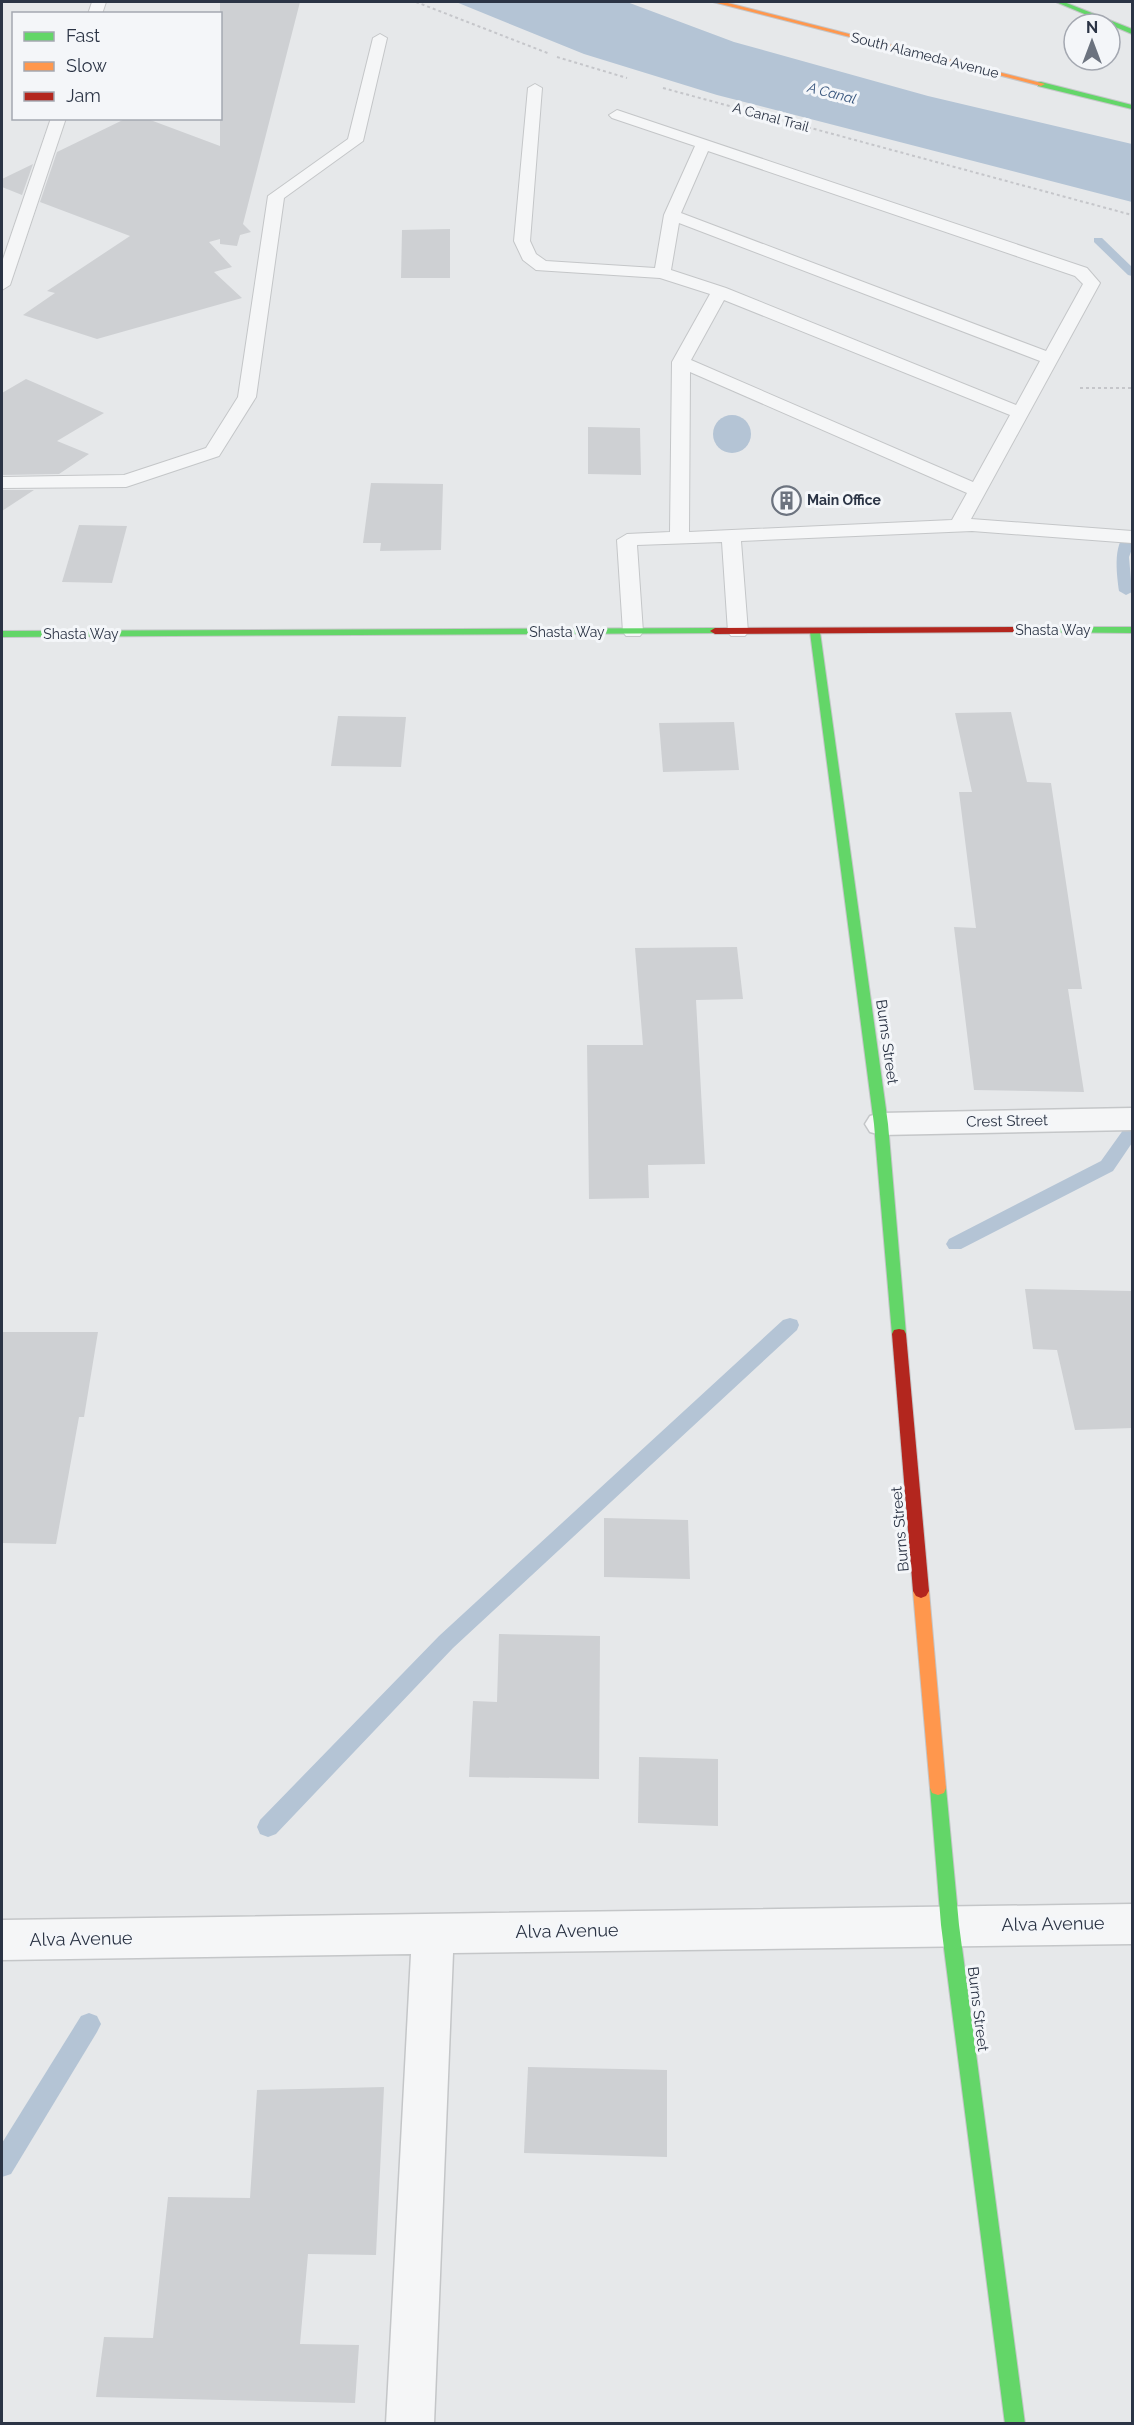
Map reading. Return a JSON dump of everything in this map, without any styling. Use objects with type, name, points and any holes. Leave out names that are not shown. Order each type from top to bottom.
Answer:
[{"type":"street","name":"South Alameda Avenue","points":[[717,2],[1132,107]]},
{"type":"street","points":[[1059,2],[1132,32]]},
{"type":"street","name":"Shasta Way","points":[[2,634],[1132,630]]},
{"type":"street","name":"Burns Street","points":[[815,632],[881,1124],[950,1925],[1015,2424]]},
{"type":"street","name":"Crest Street","points":[[881,1124],[1132,1119]]},
{"type":"street","name":"Alva Avenue","points":[[2,1940],[1132,1924]]},
{"type":"street","points":[[410,2424],[433,1934]]},
{"type":"lane","points":[[2,483],[126,481],[213,452],[247,397],[276,196],[355,141],[380,38]]},
{"type":"lane","points":[[535,88],[522,241],[529,257],[542,266],[662,273],[720,292],[1021,412]]},
{"type":"lane","points":[[617,115],[1081,272],[1092,283],[958,526]]},
{"type":"lane","points":[[2,285],[58,120]]},
{"type":"lane","points":[[662,273],[672,215],[704,143]]},
{"type":"lane","points":[[672,215],[1050,359]]},
{"type":"lane","points":[[679,538],[681,362],[720,292]]},
{"type":"lane","points":[[681,362],[978,491]]},
{"type":"lane","points":[[633,632],[627,540],[958,526],[1132,537]]},
{"type":"lane","points":[[731,535],[738,632]]},
{"type":"path","points":[[416,2],[574,64],[632,80]]},
{"type":"path","name":"A Canal Trail","points":[[655,86],[1132,215]]},
{"type":"path","points":[[1035,387],[1132,388]]},
{"type":"water","name":"A Canal","points":[[456,2],[627,2],[734,42],[928,96],[1132,144],[1132,202],[717,95],[584,54]]},
{"type":"water","points":[[732,415],[746,420],[751,434],[746,448],[732,453],[718,448],[713,434],[718,420]]},
{"type":"building","points":[[220,2],[300,2],[243,224],[251,232],[240,235],[237,246],[220,244],[220,239],[209,242],[232,267],[214,272],[242,298],[97,339],[23,315],[55,293],[47,291],[130,236],[40,202],[57,152],[123,120],[150,120],[220,146],[222,12],[220,12]]},
{"type":"building","points":[[33,164],[22,195],[2,187],[2,179]]},
{"type":"building","points":[[450,229],[450,278],[401,278],[402,230]]},
{"type":"building","points":[[26,379],[104,413],[57,441],[89,454],[59,474],[2,475],[2,393]]},
{"type":"building","points":[[588,427],[640,428],[641,475],[588,474]]},
{"type":"building","points":[[371,483],[443,484],[441,550],[380,551],[381,543],[363,543]]},
{"type":"building","points":[[2,490],[34,490],[2,511]]},
{"type":"building","points":[[79,525],[127,526],[112,583],[62,582]]},
{"type":"building","points":[[1011,712],[1027,782],[1051,783],[1082,989],[1068,989],[1084,1092],[974,1090],[954,927],[976,928],[959,792],[972,792],[955,713]]},
{"type":"building","points":[[338,716],[406,717],[401,767],[331,766]]},
{"type":"building","points":[[734,722],[739,770],[663,772],[659,723]]},
{"type":"building","points":[[737,947],[743,999],[696,1000],[705,1164],[648,1165],[649,1198],[589,1199],[587,1045],[643,1045],[635,948]]},
{"type":"building","points":[[1025,1289],[1132,1291],[1132,1428],[1075,1430],[1057,1350],[1033,1349]]},
{"type":"building","points":[[2,1332],[98,1332],[84,1417],[79,1417],[56,1544],[2,1543]]},
{"type":"building","points":[[604,1518],[688,1520],[690,1579],[604,1577]]},
{"type":"building","points":[[499,1634],[600,1636],[599,1779],[469,1777],[473,1701],[497,1702]]},
{"type":"building","points":[[639,1757],[718,1759],[718,1826],[638,1823]]},
{"type":"building","points":[[528,2067],[667,2070],[667,2157],[524,2153]]},
{"type":"building","points":[[384,2087],[376,2255],[308,2254],[300,2344],[359,2345],[355,2403],[96,2397],[104,2337],[153,2338],[168,2197],[250,2198],[257,2090]]},
{"type":"waterway","points":[[1098,240],[1132,273]]},
{"type":"waterway","points":[[1126,591],[1122,557],[1132,535]]},
{"type":"waterway","points":[[955,1244],[1107,1166],[1132,1130]]},
{"type":"waterway","points":[[268,1827],[446,1642],[790,1325]]},
{"type":"waterway","points":[[2,2165],[89,2024]]},
{"type":"traffic: fast","points":[[1059,2],[1132,32]]},
{"type":"traffic: fast","points":[[1041,84],[1132,107]]},
{"type":"traffic: fast","points":[[1024,630],[1132,630]]},
{"type":"traffic: fast","points":[[2,634],[715,631]]},
{"type":"traffic: fast","points":[[815,632],[881,1124],[899,1334]]},
{"type":"traffic: fast","points":[[938,1788],[950,1925],[1015,2424]]},
{"type":"traffic: slow","points":[[717,2],[1041,84]]},
{"type":"traffic: slow","points":[[921,1591],[938,1788]]},
{"type":"traffic: jam","points":[[715,631],[1024,630]]},
{"type":"traffic: jam","points":[[899,1334],[921,1591]]},
{"type":"place","name":"Main Office","points":[[786,500]]}]
